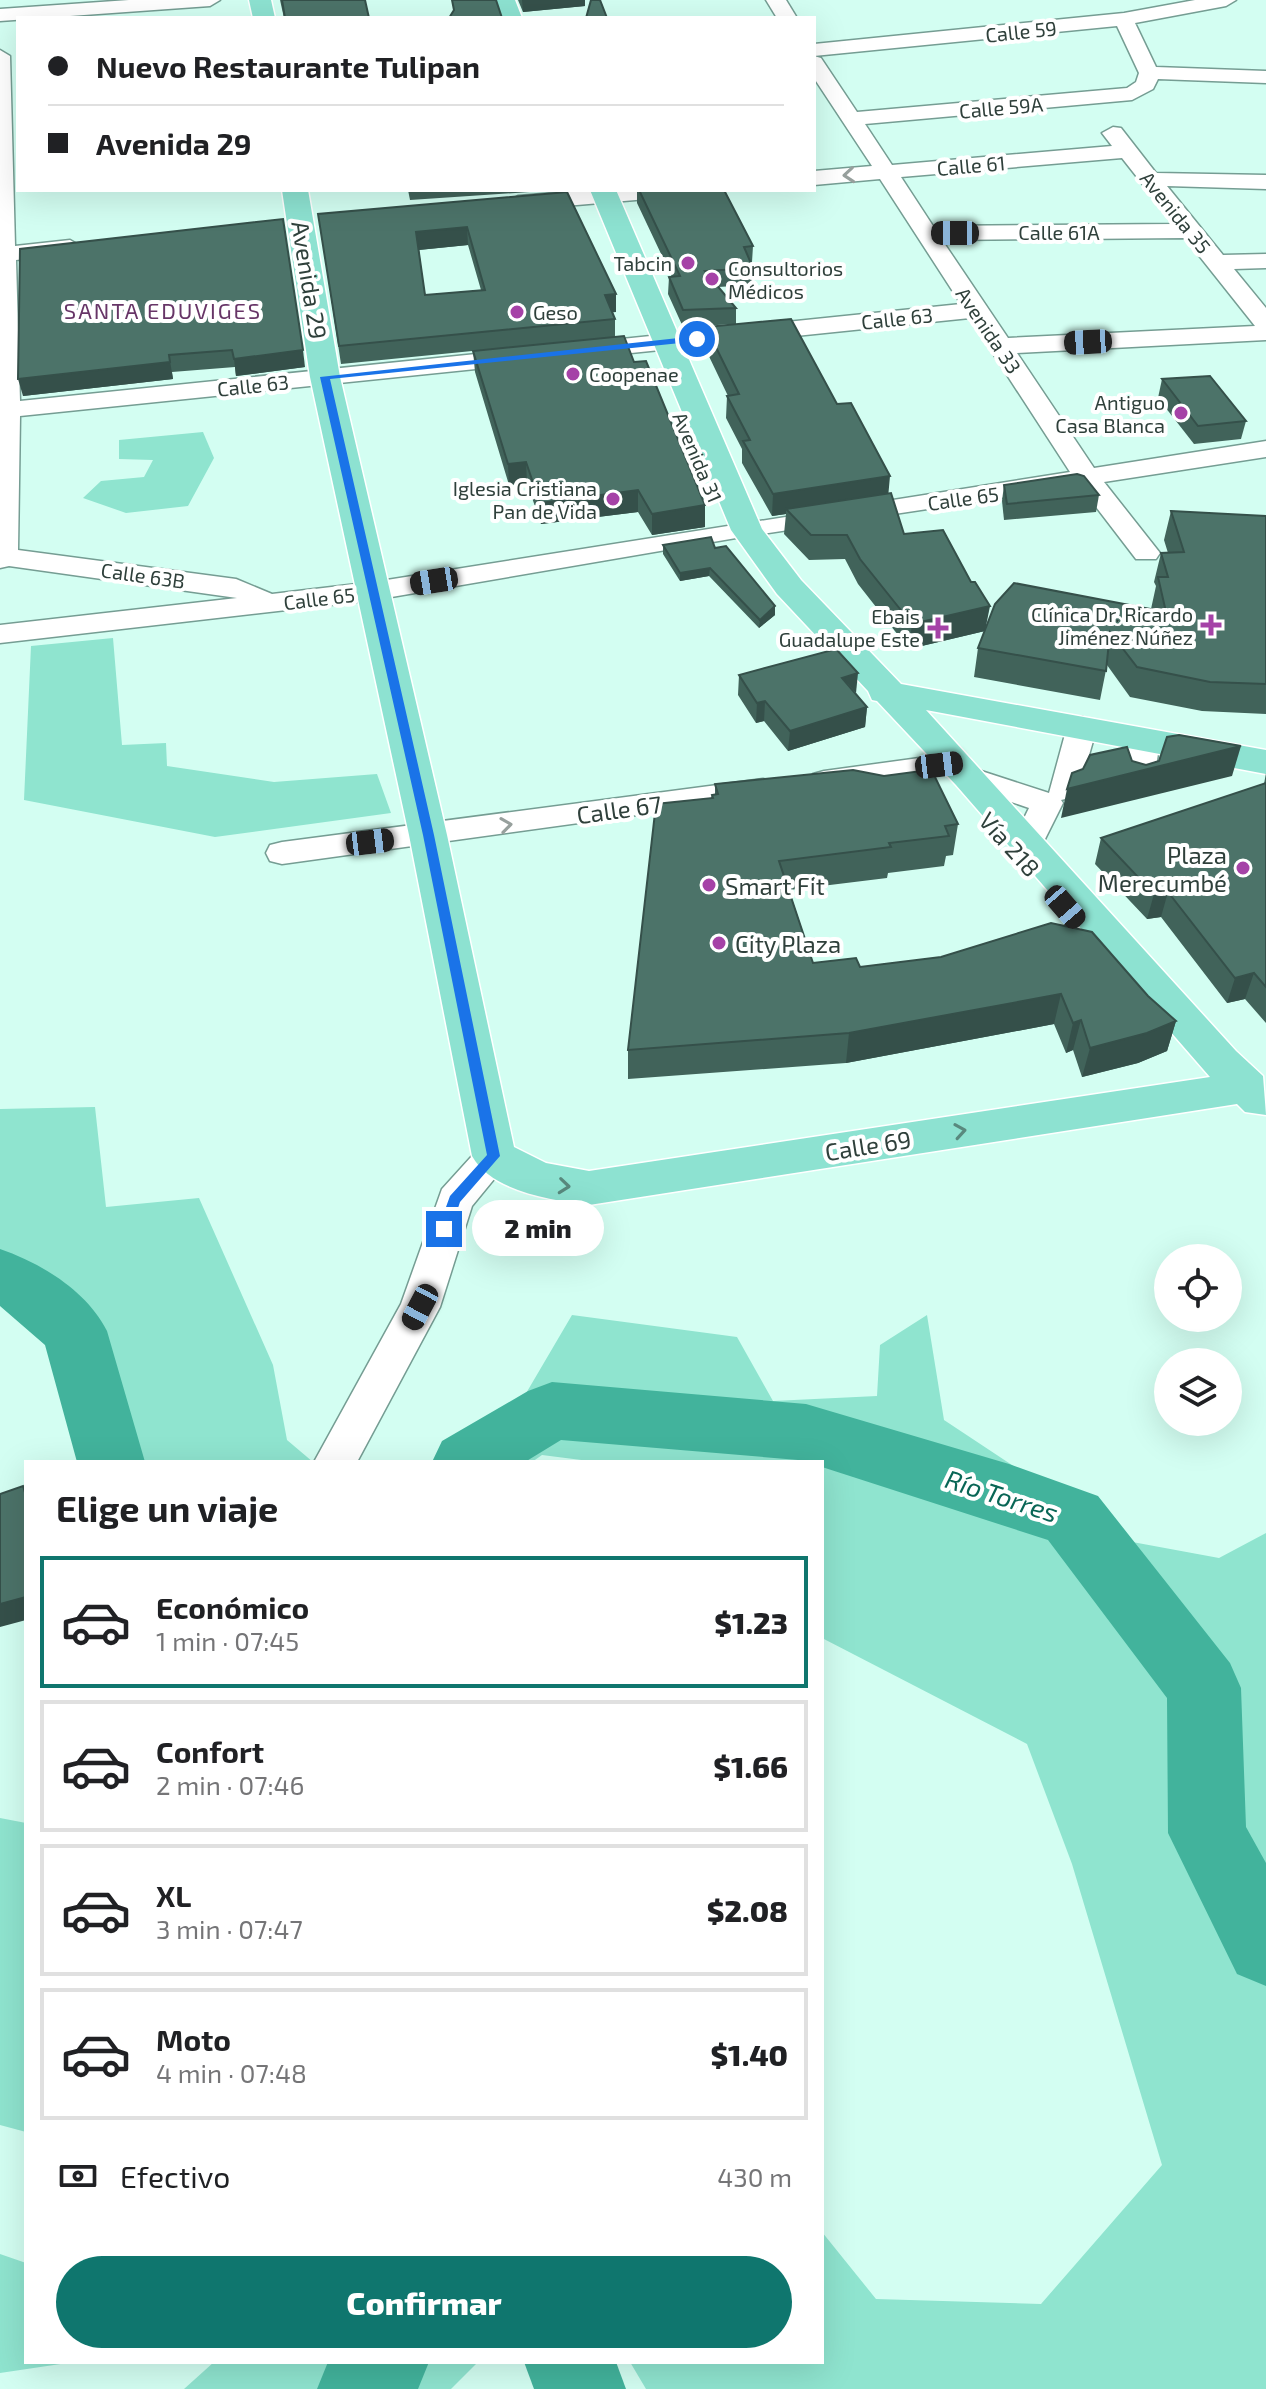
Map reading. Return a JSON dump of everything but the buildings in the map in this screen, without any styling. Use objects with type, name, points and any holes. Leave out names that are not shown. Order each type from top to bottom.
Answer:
[{"type":"main road","name":"Avenida 29","points":[[295,192],[296,223],[325,377],[428,835],[494,1156]]},
{"type":"main road","name":"Avenida 31","points":[[594,193],[739,532],[777,591],[882,690]]},
{"type":"main road","name":"Avenida 31","points":[[739,532],[882,690]]},
{"type":"main road","points":[[824,624],[910,668],[1082,727]]},
{"type":"main road","points":[[882,690],[1266,762]]},
{"type":"main road","name":"Vía 218","points":[[882,690],[1028,843],[1245,1085]]},
{"type":"main road","points":[[955,769],[972,757],[985,741],[1009,729],[1038,725],[1082,727]]},
{"type":"main road","name":"Vía 218","points":[[955,769],[1155,1011],[1245,1085]]},
{"type":"main road","name":"Calle 69","points":[[494,1156],[516,1172],[548,1184],[589,1188],[1245,1085]]},
{"type":"street","points":[[0,15],[210,0]]},
{"type":"street","name":"Calle 59","points":[[816,50],[1052,28],[1124,19],[1226,0]]},
{"type":"street","points":[[1036,9],[1052,28]]},
{"type":"street","points":[[1124,19],[1147,79]]},
{"type":"street","points":[[0,56],[7,128],[2,207],[6,254],[3,358],[7,410],[2,558]]},
{"type":"street","name":"Avenida 33","points":[[816,65],[883,172],[1088,479],[1146,553]]},
{"type":"street","name":"Calle 59A","points":[[852,119],[1132,94],[1147,79],[1266,77]]},
{"type":"street","name":"Avenida 35","points":[[1087,100],[1266,324]]},
{"type":"street","name":"Calle 61","points":[[816,178],[1127,151]]},
{"type":"street","points":[[1150,179],[1266,182]]},
{"type":"street","points":[[491,206],[620,192]]},
{"type":"street","name":"Calle 61A","points":[[925,233],[1192,231]]},
{"type":"street","points":[[6,254],[99,244]]},
{"type":"street","points":[[1217,262],[1266,261]]},
{"type":"street","name":"Calle 63","points":[[7,410],[975,310]]},
{"type":"street","points":[[1000,346],[1266,333]]},
{"type":"street","name":"Calle 65","points":[[0,634],[374,591],[1226,458],[1266,449]]},
{"type":"street","name":"Calle 63B","points":[[2,558],[236,588],[281,603]]},
{"type":"street","points":[[1063,790],[1082,727]]},
{"type":"street","points":[[1138,782],[1145,739]]},
{"type":"street","name":"Calle 67","points":[[282,853],[955,769]]},
{"type":"street","points":[[336,1460],[420,1307],[455,1199],[494,1156]]},
{"type":"green space","points":[[203,432],[214,458],[188,506],[126,513],[83,498],[101,481],[144,477],[153,460],[119,459],[119,440]]},
{"type":"green space","points":[[113,638],[122,745],[166,743],[167,766],[274,782],[377,774],[391,813],[215,837],[24,800],[31,646]]},
{"type":"green space","points":[[95,1107],[106,1207],[199,1198],[273,1365],[287,1440],[311,1460],[83,1460],[64,1361],[39,1313],[0,1293],[0,1109]]},
{"type":"green space","points":[[572,1315],[737,1337],[773,1401],[877,1396],[880,1345],[927,1315],[944,1420],[1127,1541],[1219,1558],[1266,1533],[1266,2389],[646,2389],[631,2364],[824,2364],[824,2234],[876,2299],[1041,2304],[1162,2165],[1072,1864],[1027,1744],[824,1639],[824,1460],[581,1460],[542,1455],[535,1460],[477,1460],[508,1424]]},
{"type":"green space","points":[[0,1818],[24,1823],[24,2131],[0,2125]]},
{"type":"green space","points":[[0,2254],[24,2262],[24,2364],[61,2364],[0,2373]]},
{"type":"green space","points":[[212,2364],[476,2364],[451,2389],[184,2389]]},
{"type":"waterway","name":"Río Torres","points":[[0,1275],[16,1282],[74,1331],[110,1460]]},
{"type":"waterway","name":"Río Torres","points":[[469,1460],[552,1411],[806,1433],[1009,1494],[1073,1518],[1204,1688],[1207,1833],[1266,1945]]},
{"type":"waterway","name":"Río Torres","points":[[363,2389],[382,2364]]},
{"type":"waterway","name":"Río Torres","points":[[571,2364],[580,2389]]},
{"type":"place","name":"Tabcin","points":[[688,263]]},
{"type":"place","name":"Consultorios Médicos","points":[[712,279]]},
{"type":"place","name":"Geso","points":[[517,312]]},
{"type":"place","name":"Coopenae","points":[[573,374]]},
{"type":"place","name":"Antiguo Casa Blanca","points":[[1181,413]]},
{"type":"place","name":"Iglesia Cristiana Pan de Vida","points":[[613,499]]},
{"type":"place","name":"Clínica Dr. Ricardo Jiménez Núñez","points":[[1211,625]]},
{"type":"place","name":"Ebais Guadalupe Este","points":[[938,628]]},
{"type":"place","name":"Plaza Merecumbé","points":[[1243,868]]},
{"type":"place","name":"Smart Fit","points":[[709,885]]},
{"type":"place","name":"City Plaza","points":[[719,943]]},
{"type":"district","name":"SANTA EDUVIGES","points":[[163,310]]},
{"type":"route","points":[[444,1229],[455,1199],[494,1156],[428,835],[325,377],[697,339]]}]
